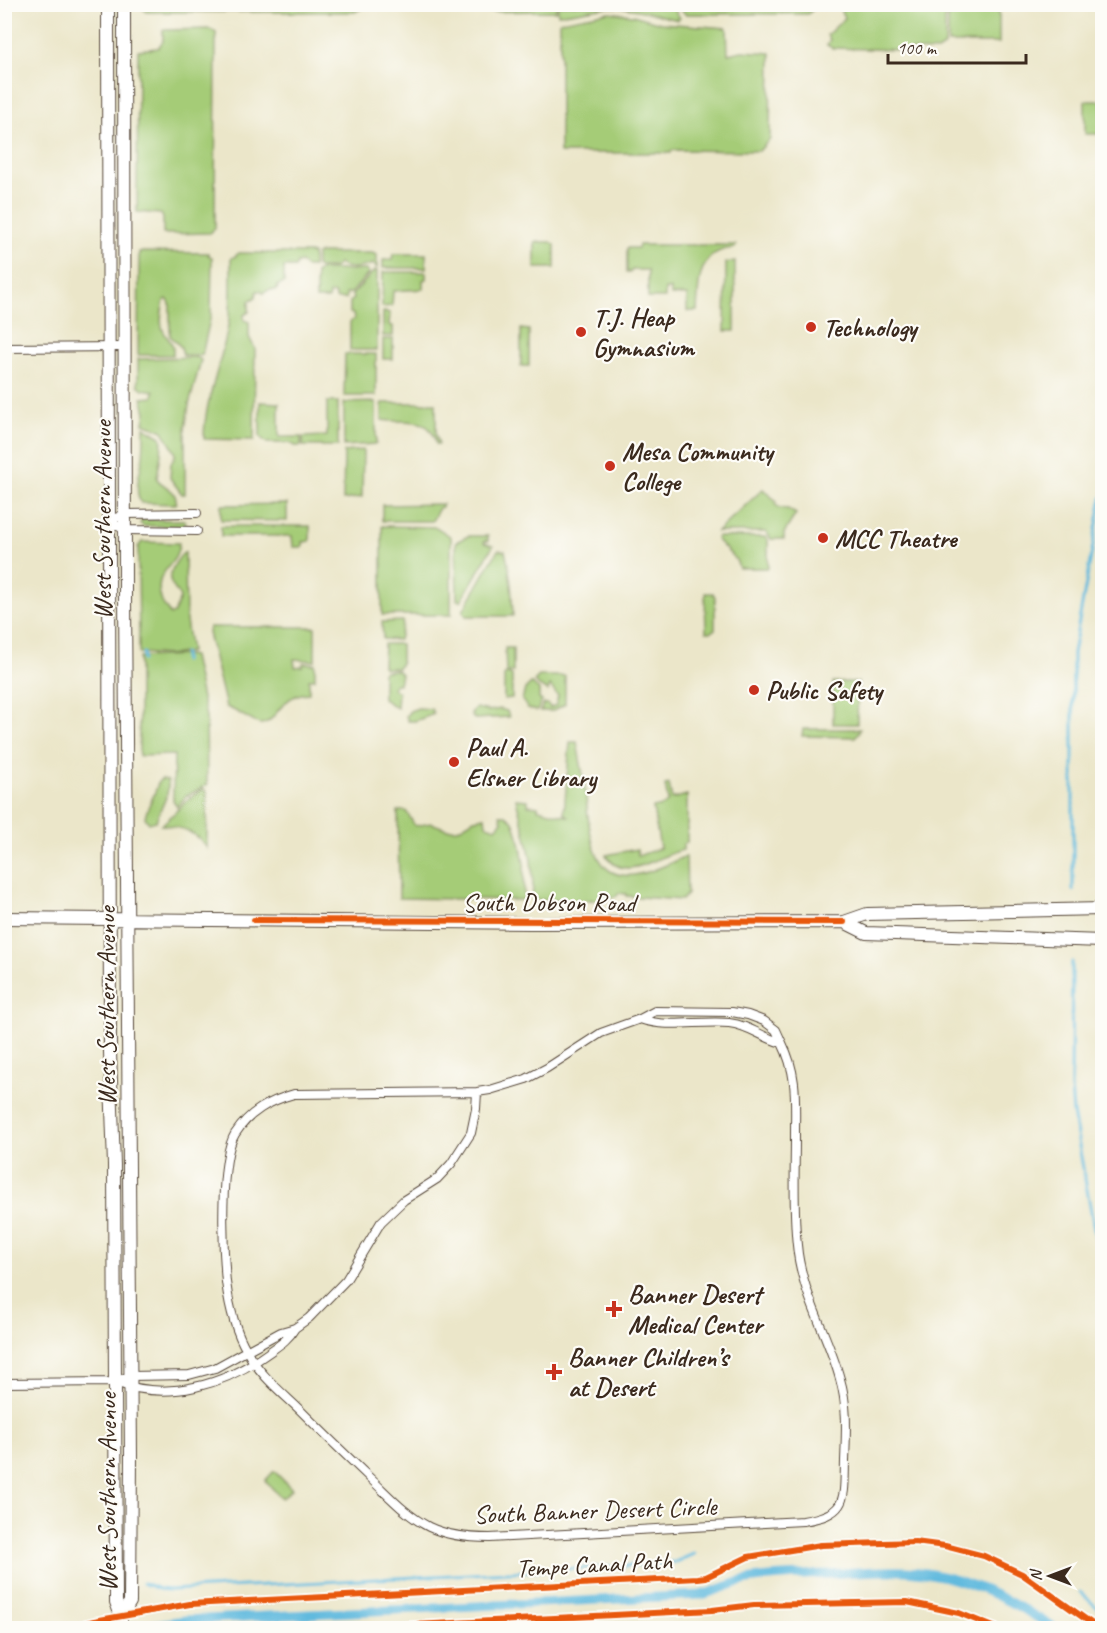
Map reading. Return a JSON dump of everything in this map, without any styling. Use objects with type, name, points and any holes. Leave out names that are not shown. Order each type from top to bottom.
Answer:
[{"type":"main road","name":"West Southern Avenue","points":[[108,4],[110,919],[116,1602],[121,1622]]},
{"type":"main road","name":"West Southern Avenue","points":[[121,1622],[130,1602],[124,4]]},
{"type":"main road","points":[[109,653],[114,655],[117,663],[118,702],[126,733]]},
{"type":"main road","name":"South Dobson Road","points":[[4,918],[844,922],[867,914],[1102,909]]},
{"type":"main road","name":"South Dobson Road","points":[[844,922],[866,933],[1102,940]]},
{"type":"main road","points":[[112,1102],[120,1110],[122,1157],[130,1173]]},
{"type":"main road","points":[[114,1226],[130,1226]]},
{"type":"street","points":[[4,348],[124,347]]},
{"type":"street","points":[[109,521],[125,514],[197,513]]},
{"type":"street","points":[[109,521],[125,530],[197,531]]},
{"type":"street","name":"South Banner Desert Circle","points":[[640,1019],[654,1024],[729,1023],[749,1028],[767,1039],[782,1043],[789,1058],[795,1082],[795,1225],[800,1268],[840,1379],[846,1410],[844,1496],[836,1510],[824,1517],[792,1521],[490,1538],[449,1534],[431,1528],[402,1509],[254,1363],[246,1351],[234,1318],[226,1283],[224,1210],[226,1158],[234,1136],[249,1116],[271,1101],[294,1094],[477,1092],[526,1079],[601,1033],[640,1019]]},
{"type":"street","points":[[4,1383],[130,1382],[189,1375],[215,1368],[281,1332],[295,1328],[309,1318],[346,1280],[379,1225],[390,1213],[404,1200],[437,1179],[451,1164],[471,1132],[477,1092]]},
{"type":"street","points":[[130,1382],[176,1390],[209,1385],[254,1363],[289,1338],[295,1328]]},
{"type":"green space","points":[[364,4],[364,7],[355,12],[147,12],[141,5]]},
{"type":"green space","points":[[671,4],[680,18],[678,20],[622,7],[558,14],[558,5]]},
{"type":"green space","points":[[465,5],[556,5],[556,11],[470,12]]},
{"type":"green space","points":[[677,5],[818,5],[808,14],[685,14]]},
{"type":"green space","points":[[841,5],[945,5],[945,46],[937,51],[832,48],[827,45],[830,40],[827,35],[845,18],[841,12]]},
{"type":"green space","points":[[948,5],[999,5],[999,43],[948,43]]},
{"type":"green space","points":[[609,12],[633,15],[661,23],[727,28],[728,54],[742,51],[771,53],[770,139],[759,151],[672,150],[671,153],[560,153],[560,21]]},
{"type":"green space","points":[[210,29],[216,33],[215,228],[210,233],[163,234],[161,214],[137,212],[138,50],[158,48],[163,41],[163,30]]},
{"type":"green space","points":[[1085,101],[1102,101],[1102,134],[1085,134]]},
{"type":"green space","points":[[551,242],[555,245],[555,268],[535,268],[535,243]]},
{"type":"green space","points":[[639,245],[736,245],[735,248],[713,255],[707,261],[702,269],[698,289],[697,311],[687,311],[687,295],[671,295],[671,289],[665,289],[665,298],[648,298],[648,270],[627,272],[627,248],[638,248]]},
{"type":"green space","points":[[139,252],[208,253],[212,257],[211,315],[202,355],[183,355],[181,347],[170,336],[170,303],[167,299],[164,301],[161,316],[164,332],[172,344],[173,355],[138,355]]},
{"type":"green space","points":[[239,253],[309,253],[313,254],[313,267],[305,267],[301,262],[295,267],[284,267],[284,283],[278,285],[277,290],[263,293],[257,291],[256,297],[249,301],[249,312],[244,315],[244,320],[249,322],[249,337],[255,349],[254,440],[204,439],[209,400],[228,326],[231,258]]},
{"type":"green space","points":[[372,253],[377,255],[377,268],[373,264],[351,268],[339,264],[334,268],[319,268],[316,266],[316,254]]},
{"type":"green space","points":[[393,254],[426,254],[426,268],[383,268],[383,260],[392,260]]},
{"type":"green space","points":[[735,261],[735,331],[725,331],[726,263]]},
{"type":"green space","points":[[320,270],[366,270],[369,273],[351,293],[346,294],[346,299],[336,299],[333,293],[329,294],[328,299],[316,299],[316,272]]},
{"type":"green space","points":[[374,271],[377,271],[377,350],[350,350],[350,322],[354,319],[353,314],[350,313],[352,295]]},
{"type":"green space","points":[[383,272],[426,272],[426,279],[423,280],[423,289],[393,291],[392,306],[382,307]]},
{"type":"green space","points":[[383,312],[390,313],[389,325],[393,326],[393,336],[383,336]]},
{"type":"green space","points":[[521,329],[529,330],[529,366],[521,366]]},
{"type":"green space","points":[[383,339],[393,339],[393,359],[383,359]]},
{"type":"green space","points":[[345,354],[376,354],[376,396],[344,396]]},
{"type":"green space","points":[[197,357],[201,360],[185,429],[185,494],[182,494],[170,478],[171,463],[175,452],[163,431],[144,423],[146,412],[142,398],[153,397],[154,391],[143,389],[138,385],[138,359]]},
{"type":"green space","points":[[260,402],[279,403],[279,437],[301,437],[301,446],[290,443],[267,443],[260,437]]},
{"type":"green space","points":[[327,402],[338,402],[338,446],[303,446],[303,437],[327,436]]},
{"type":"green space","points":[[376,402],[376,444],[344,446],[344,403]]},
{"type":"green space","points":[[382,403],[436,403],[436,434],[439,444],[436,444],[433,434],[422,424],[382,420]]},
{"type":"green space","points":[[144,427],[161,437],[157,479],[173,492],[176,504],[141,503],[138,480],[143,456]]},
{"type":"green space","points":[[363,450],[362,497],[343,500],[344,452]]},
{"type":"green space","points":[[763,489],[776,501],[775,504],[779,508],[788,509],[796,514],[784,533],[784,539],[771,539],[766,532],[717,532]]},
{"type":"green space","points":[[287,504],[287,521],[221,520],[221,505]]},
{"type":"green space","points":[[443,504],[432,521],[382,521],[382,505]]},
{"type":"green space","points":[[143,520],[184,520],[186,523],[184,526],[143,526],[140,523]]},
{"type":"green space","points":[[221,526],[310,526],[310,541],[303,542],[303,547],[293,547],[292,536],[221,536]]},
{"type":"green space","points":[[382,526],[436,527],[451,537],[451,615],[382,615]]},
{"type":"green space","points":[[468,536],[488,536],[488,541],[484,543],[493,546],[461,601],[457,600],[456,542]]},
{"type":"green space","points":[[717,537],[765,537],[768,540],[768,568],[739,568],[736,560],[716,539]]},
{"type":"green space","points":[[142,542],[179,543],[175,558],[163,574],[159,589],[162,601],[170,615],[174,613],[180,598],[170,576],[175,564],[185,552],[186,621],[190,652],[171,655],[139,653],[138,547]]},
{"type":"green space","points":[[498,550],[505,551],[507,559],[513,616],[466,616],[463,611]]},
{"type":"green space","points":[[705,593],[713,593],[715,597],[715,629],[711,632],[706,632]]},
{"type":"green space","points":[[403,621],[399,640],[383,639],[382,622]]},
{"type":"green space","points":[[209,627],[315,627],[315,661],[294,659],[295,667],[303,666],[303,663],[315,664],[315,679],[309,679],[309,693],[291,698],[270,720],[260,724],[226,707],[208,633]]},
{"type":"green space","points":[[384,644],[401,644],[401,663],[398,668],[383,666]]},
{"type":"green space","points":[[505,648],[513,648],[513,672],[506,672]]},
{"type":"green space","points":[[193,656],[206,717],[207,785],[186,796],[177,807],[173,800],[174,755],[139,756],[139,657]]},
{"type":"green space","points":[[397,670],[401,674],[399,684],[395,684],[393,689],[398,692],[397,708],[383,699],[383,673]]},
{"type":"green space","points":[[512,675],[512,698],[504,699],[504,676]]},
{"type":"green space","points":[[539,676],[565,676],[565,704],[553,711],[540,711],[544,704],[548,704],[550,708],[556,705],[558,696],[550,686],[548,691],[534,681]]},
{"type":"green space","points":[[833,682],[858,682],[857,724],[833,724]]},
{"type":"green space","points":[[531,683],[539,690],[539,699],[542,701],[537,711],[528,709],[522,700],[525,689]]},
{"type":"green space","points":[[418,708],[431,709],[434,714],[415,721],[408,721],[406,716],[410,711]]},
{"type":"green space","points":[[476,708],[489,711],[500,709],[507,711],[509,717],[475,719],[471,713]]},
{"type":"green space","points":[[803,729],[860,729],[855,737],[802,736]]},
{"type":"green space","points":[[570,742],[577,742],[589,822],[599,858],[608,869],[620,875],[635,875],[686,857],[687,894],[682,900],[626,896],[626,894],[618,893],[617,896],[607,900],[532,900],[531,861],[516,799],[528,800],[528,805],[570,817],[564,813]]},
{"type":"green space","points":[[162,779],[168,781],[166,797],[156,821],[149,823],[145,818],[146,813],[158,782]]},
{"type":"green space","points":[[669,784],[672,799],[687,795],[687,843],[683,844],[683,850],[632,868],[614,864],[606,855],[637,849],[638,856],[660,848],[653,808],[663,806],[668,801],[665,785]]},
{"type":"green space","points":[[204,789],[207,791],[207,848],[203,842],[187,831],[161,825]]},
{"type":"green space","points":[[398,811],[406,811],[415,826],[431,823],[447,829],[458,829],[474,819],[485,817],[486,825],[496,828],[502,821],[500,815],[506,815],[513,821],[520,842],[524,864],[524,900],[399,898]]},
{"type":"green space","points":[[274,1471],[292,1489],[282,1498],[265,1481]]},
{"type":"waterway","points":[[1073,890],[1073,653],[1102,497]]},
{"type":"waterway","points":[[143,653],[143,660]]},
{"type":"waterway","points":[[184,653],[184,661]]},
{"type":"waterway","points":[[1072,962],[1071,1086],[1073,1113],[1102,1272]]},
{"type":"waterway","points":[[143,1583],[170,1590],[659,1564],[675,1562],[694,1554]]},
{"type":"waterway","points":[[128,1628],[186,1620],[700,1595],[742,1581],[768,1577],[868,1571],[907,1571],[946,1577],[1002,1598],[1054,1628]]},
{"type":"waterway","points":[[1080,1592],[1102,1612]]},
{"type":"cycle path","points":[[254,920],[844,922]]},
{"type":"cycle path","name":"Tempe Canal Path","points":[[67,1628],[190,1604],[698,1578],[706,1577],[748,1557],[821,1545],[915,1542],[945,1546],[984,1556],[1022,1574],[1098,1628]]},
{"type":"cycle path","points":[[356,1628],[712,1610],[754,1605],[907,1602],[959,1613],[996,1628]]},
{"type":"place","name":"Technology","points":[[811,327]]},
{"type":"place","name":"T.J. Heap Gymnasium","points":[[581,332]]},
{"type":"place","name":"Mesa Community College","points":[[610,466]]},
{"type":"place","name":"MCC Theatre","points":[[823,538]]},
{"type":"place","name":"Public Safety","points":[[754,690]]},
{"type":"place","name":"Paul A. Elsner Library","points":[[454,762]]},
{"type":"place","name":"Banner Desert Medical Center","points":[[614,1309]]},
{"type":"place","name":"Banner Children’s at Desert","points":[[554,1372]]}]
